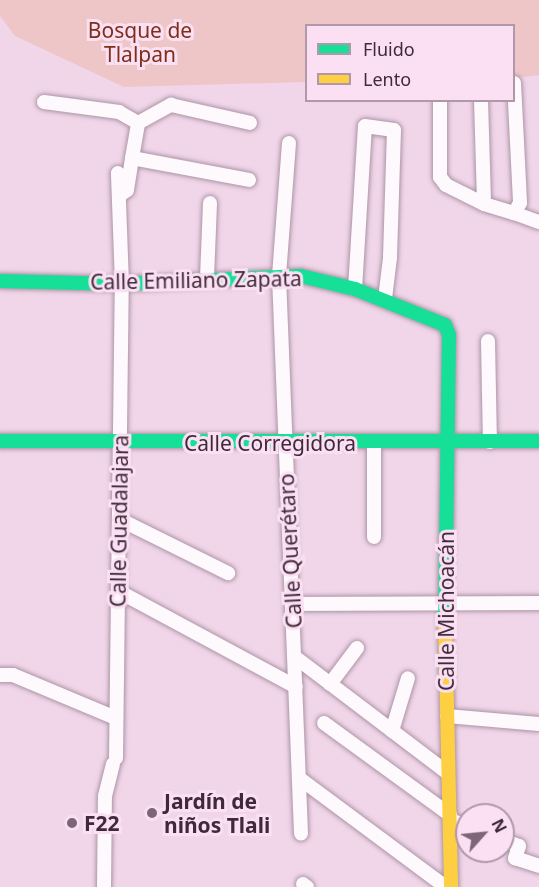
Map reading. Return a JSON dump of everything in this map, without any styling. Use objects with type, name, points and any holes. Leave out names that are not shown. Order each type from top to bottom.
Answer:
[{"type":"street","points":[[44,102],[119,112],[138,123]]},
{"type":"street","points":[[440,102],[440,177],[446,185],[484,204],[539,222]]},
{"type":"street","points":[[481,102],[484,204]]},
{"type":"street","points":[[514,213],[520,203],[515,102]]},
{"type":"street","points":[[138,123],[171,105],[250,123]]},
{"type":"street","points":[[119,196],[127,190],[138,123]]},
{"type":"street","points":[[355,289],[365,126],[394,130],[390,258],[385,299]]},
{"type":"street","name":"Calle Querétaro","points":[[289,143],[280,233],[279,276],[301,834]]},
{"type":"street","points":[[132,158],[249,180]]},
{"type":"street","name":"Calle Guadalajara","points":[[104,887],[105,796],[114,761],[116,718],[122,284],[118,173]]},
{"type":"street","points":[[207,278],[210,203]]},
{"type":"street","name":"Calle Emiliano Zapata","points":[[0,281],[122,284],[207,278],[301,276],[385,299],[441,322],[449,335]]},
{"type":"street","name":"Calle Michoacán","points":[[449,335],[444,605],[450,818],[449,887]]},
{"type":"street","points":[[488,341],[490,442]]},
{"type":"street","name":"Calle Corregidora","points":[[0,441],[285,443],[539,441]]},
{"type":"street","points":[[374,443],[374,537]]},
{"type":"street","points":[[119,519],[228,573]]},
{"type":"street","points":[[118,591],[296,687]]},
{"type":"street","points":[[292,604],[539,603]]},
{"type":"street","points":[[330,684],[357,648]]},
{"type":"street","points":[[295,657],[448,773]]},
{"type":"street","points":[[0,675],[13,675],[116,718]]},
{"type":"street","points":[[393,731],[408,678]]},
{"type":"street","points":[[447,716],[539,724]]},
{"type":"street","points":[[324,723],[455,820]]},
{"type":"street","points":[[299,778],[449,887]]},
{"type":"street","points":[[515,844],[519,846],[515,858],[539,866]]},
{"type":"green space","name":"Bosque de Tlalpan","points":[[0,0],[539,0],[539,75],[515,78],[515,24],[305,24],[305,82],[124,87],[15,36],[0,16]]},
{"type":"traffic: fast","points":[[0,281],[122,284],[301,276],[355,289],[445,325],[449,335],[445,618]]},
{"type":"traffic: fast","points":[[0,441],[539,441]]},
{"type":"traffic: slow","points":[[445,618],[451,887]]},
{"type":"place","name":"Jardín de niños Tlali","points":[[152,813]]},
{"type":"place","name":"F22","points":[[72,823]]}]
